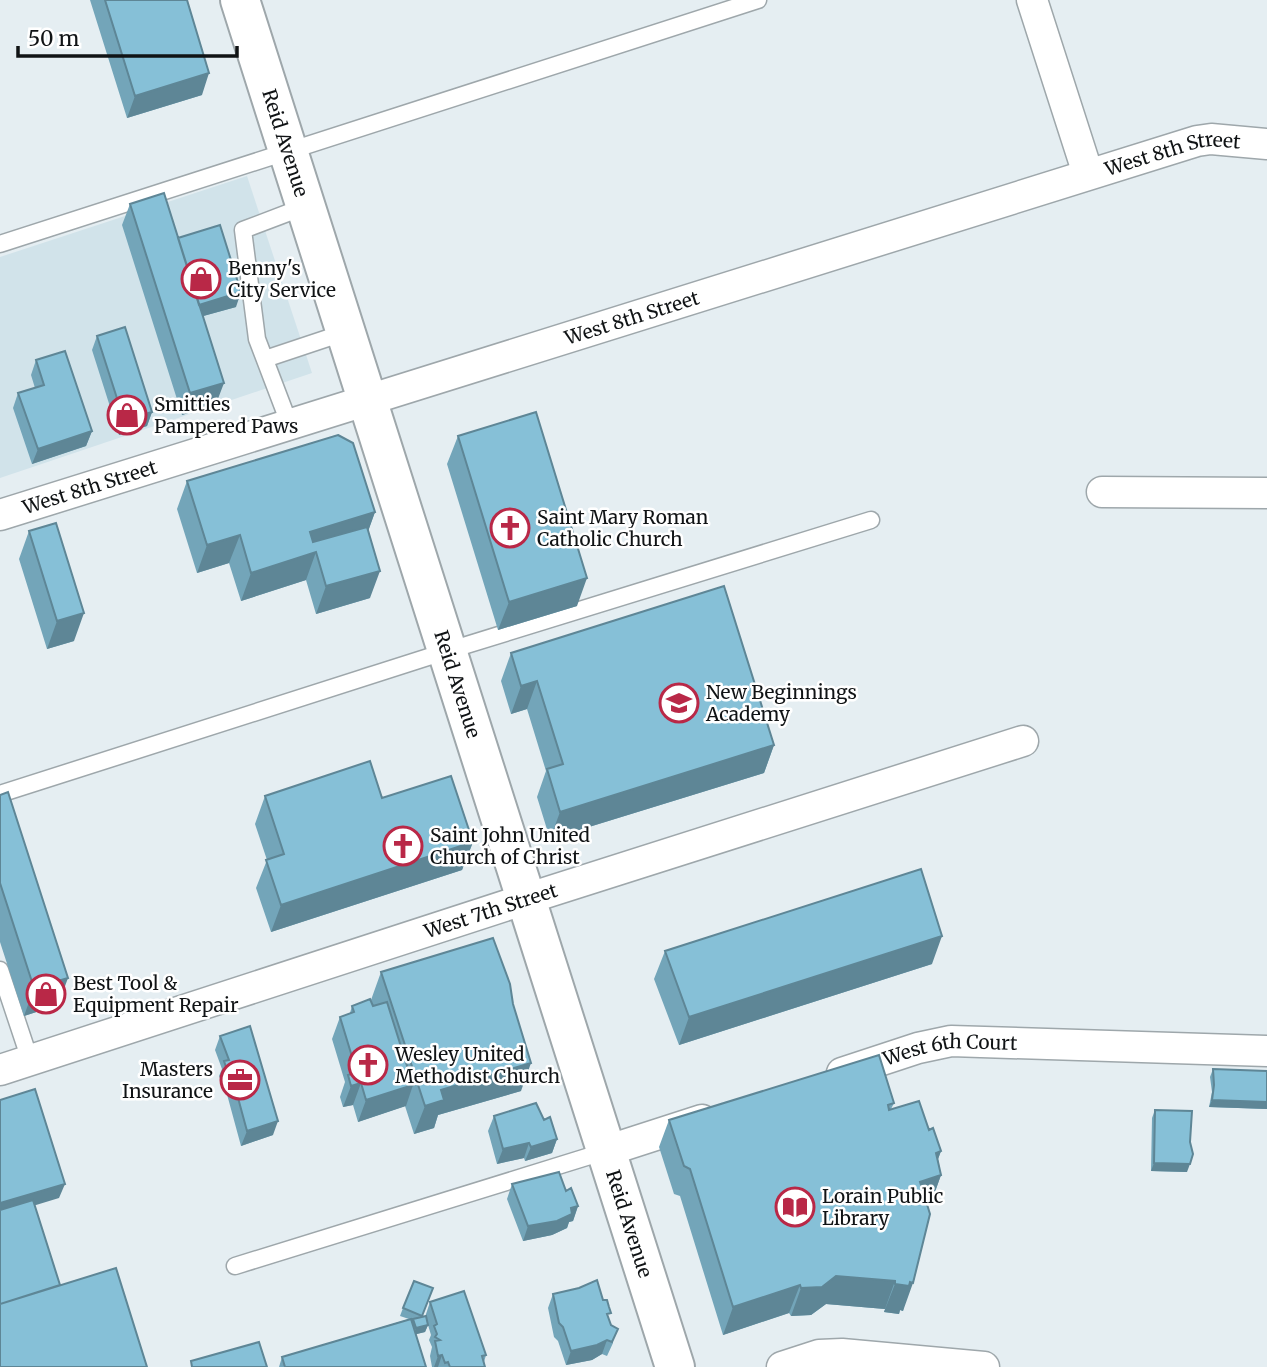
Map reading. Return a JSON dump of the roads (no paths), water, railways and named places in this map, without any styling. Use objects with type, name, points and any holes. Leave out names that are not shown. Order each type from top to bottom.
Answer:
[{"type":"street","name":"Reid Avenue","points":[[240,0],[675,1367]]},
{"type":"street","points":[[1032,0],[1088,174]]},
{"type":"street","name":"West 8th Street","points":[[0,515],[1197,141],[1211,139],[1267,144]]},
{"type":"street","points":[[1102,492],[1267,493]]},
{"type":"street","name":"West 7th Street","points":[[0,1070],[1023,741]]},
{"type":"street","name":"West 6th Court","points":[[816,1082],[918,1048],[951,1041],[1267,1051]]},
{"type":"street","points":[[606,1151],[725,1112]]},
{"type":"street","points":[[782,1367],[819,1355],[842,1354],[984,1367]]},
{"type":"lane","points":[[0,244],[758,0]]},
{"type":"lane","points":[[289,423],[257,340],[243,230],[306,206]]},
{"type":"lane","points":[[265,359],[346,332]]},
{"type":"lane","points":[[0,794],[871,520]]},
{"type":"lane","points":[[0,970],[30,1060]]},
{"type":"lane","points":[[235,1266],[606,1151]]},
{"type":"place","name":"Benny's City Service","points":[[201,279]]},
{"type":"place","name":"Smitties Pampered Paws","points":[[127,415]]},
{"type":"place","name":"Saint Mary Roman Catholic Church","points":[[510,528]]},
{"type":"place","name":"New Beginnings Academy","points":[[679,703]]},
{"type":"place","name":"Saint John United Church of Christ","points":[[403,846]]},
{"type":"place","name":"Best Tool & Equipment Repair","points":[[46,994]]},
{"type":"place","name":"Wesley United Methodist Church","points":[[368,1065]]},
{"type":"place","name":"Masters Insurance","points":[[240,1080]]},
{"type":"place","name":"Lorain Public Library","points":[[795,1207]]}]
